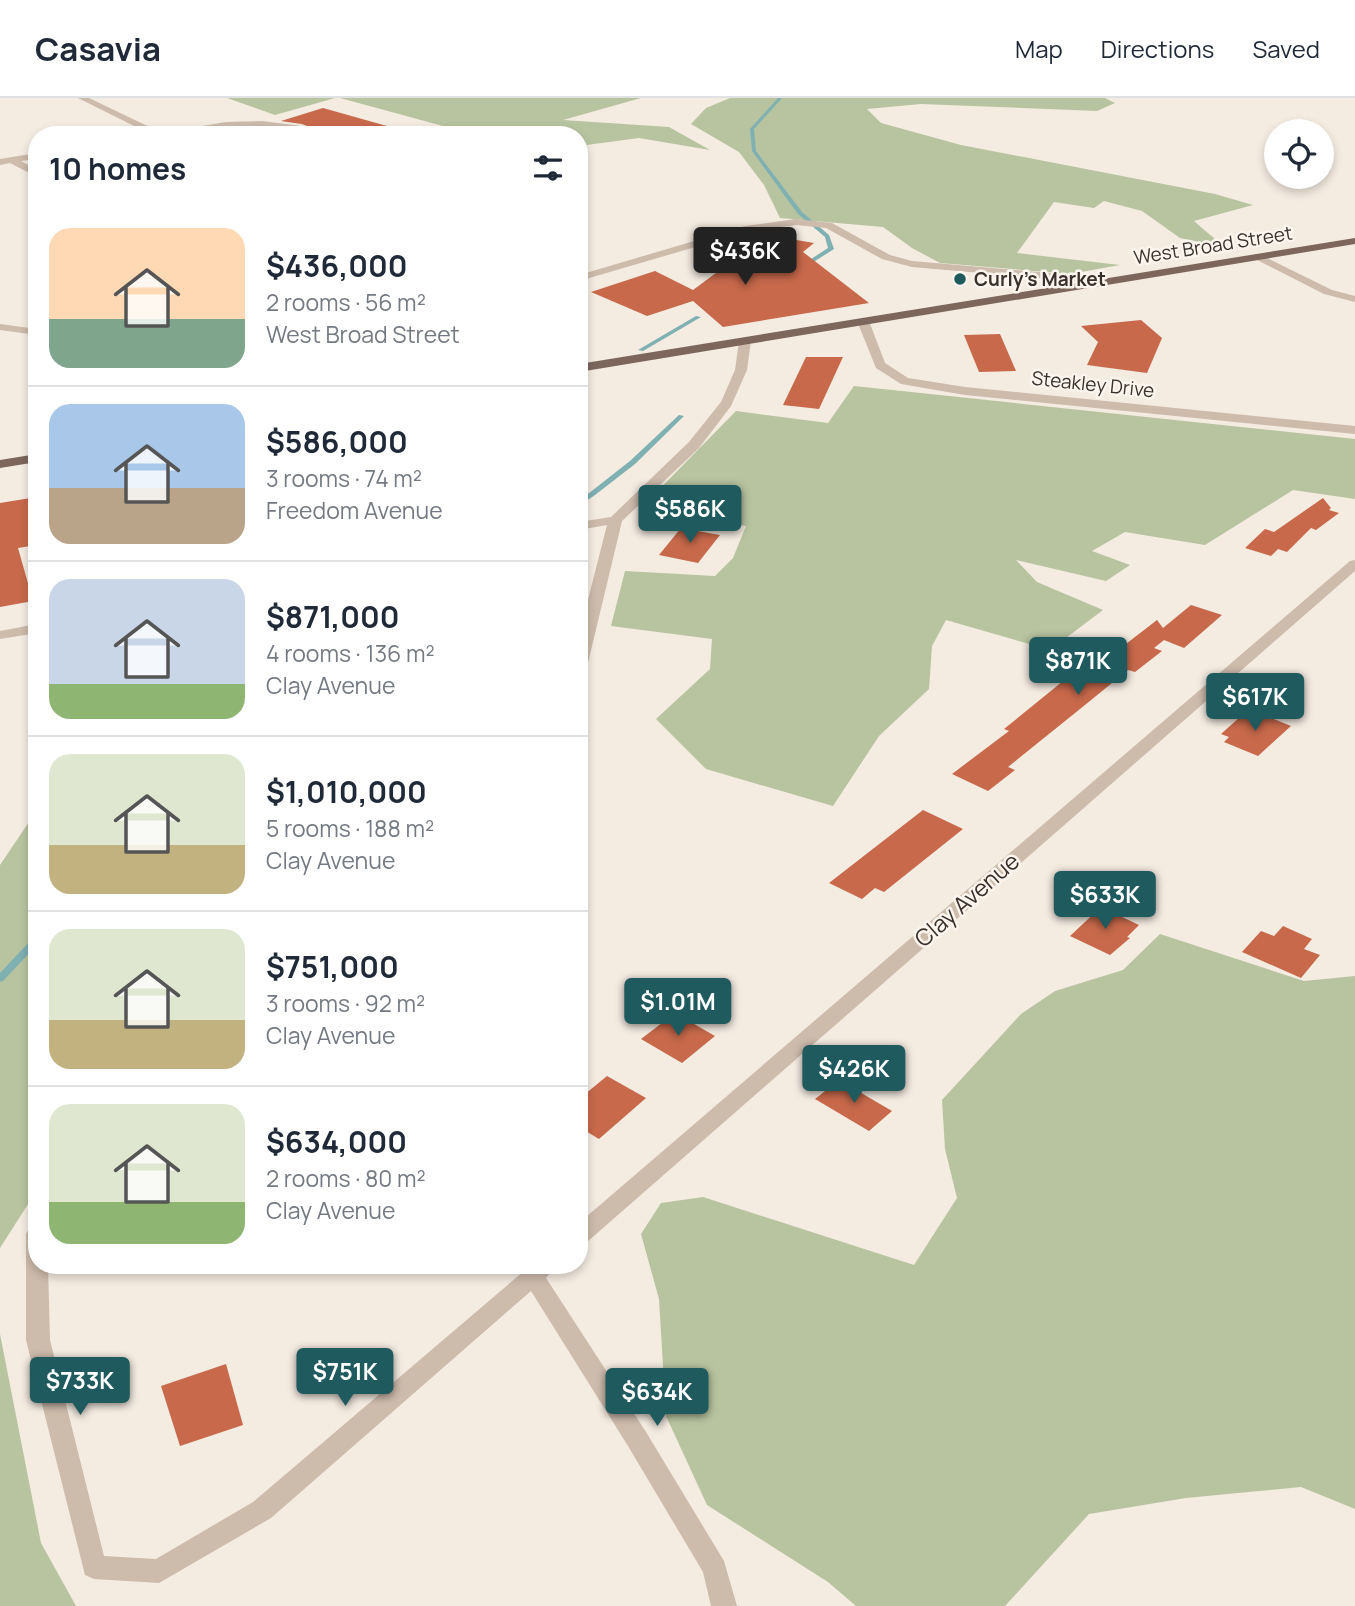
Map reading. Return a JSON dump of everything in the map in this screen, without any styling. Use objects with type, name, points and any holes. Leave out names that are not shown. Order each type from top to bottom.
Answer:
[{"type":"main road","name":"West Broad Street","points":[[588,367],[1355,241]]},
{"type":"main road","points":[[0,464],[28,459]]},
{"type":"street","points":[[82,98],[143,126]]},
{"type":"street","points":[[219,126],[251,121],[289,126]]},
{"type":"street","points":[[5,161],[28,157]]},
{"type":"street","points":[[5,161],[28,170]]},
{"type":"street","points":[[588,275],[749,228],[796,222],[828,225],[886,257],[912,264],[1106,281]]},
{"type":"street","points":[[1259,257],[1328,292],[1355,299]]},
{"type":"street","name":"Steakley Drive","points":[[863,321],[880,365],[905,381],[965,391],[1355,429]]},
{"type":"street","points":[[0,327],[28,331]]},
{"type":"street","points":[[588,630],[615,520],[694,445],[727,403],[741,370],[745,341]]},
{"type":"street","points":[[588,524],[615,520]]},
{"type":"street","name":"Clay Avenue","points":[[588,1228],[1355,564]]},
{"type":"street","points":[[0,635],[28,630]]},
{"type":"street","points":[[37,1274],[38,1340],[94,1567],[159,1571],[262,1510],[534,1274]]},
{"type":"street","points":[[541,1274],[715,1569],[724,1606]]},
{"type":"green space","points":[[227,98],[335,98],[275,115]]},
{"type":"green space","points":[[340,98],[641,98],[563,120],[669,127],[710,150],[639,138],[588,145],[588,126],[443,126]]},
{"type":"green space","points":[[730,98],[1105,98],[1115,103],[1097,111],[921,104],[867,109],[881,123],[961,145],[1215,194],[1253,205],[1194,221],[1224,247],[1180,238],[1142,211],[1104,201],[1094,208],[1054,202],[1017,253],[1120,265],[1070,274],[940,263],[912,248],[883,227],[780,218],[764,185],[739,152],[691,124],[706,108]]},
{"type":"green space","points":[[854,386],[1355,439],[1355,499],[1293,490],[1205,545],[1125,532],[1092,551],[1130,565],[1106,581],[1016,560],[1037,582],[1103,610],[1050,650],[946,620],[932,646],[929,689],[879,736],[833,806],[706,769],[656,719],[710,669],[712,639],[611,626],[625,571],[715,576],[733,558],[746,526],[638,511],[736,411],[828,423]]},
{"type":"green space","points":[[28,823],[28,1204],[0,1248],[0,865]]},
{"type":"green space","points":[[1160,934],[1304,981],[1355,976],[1355,1509],[1301,1487],[1186,1498],[1089,1514],[1005,1606],[856,1606],[828,1582],[707,1505],[666,1416],[659,1299],[641,1234],[661,1203],[703,1197],[914,1265],[957,1198],[945,1149],[942,1100],[1021,1014],[1055,991],[1123,970]]},
{"type":"green space","points":[[0,1334],[41,1543],[76,1606],[0,1606]]},
{"type":"building","points":[[323,108],[387,126],[307,126],[281,121]]},
{"type":"building","points":[[767,235],[814,243],[803,252],[869,303],[723,327],[693,301],[647,316],[591,292],[655,271],[693,290]]},
{"type":"building","points":[[1141,320],[1162,338],[1147,373],[1087,365],[1098,342],[1081,326]]},
{"type":"building","points":[[1000,334],[1016,371],[979,372],[964,335]]},
{"type":"building","points":[[806,357],[843,357],[819,409],[783,405]]},
{"type":"building","points":[[28,498],[28,546],[18,548],[28,583],[28,602],[0,607],[0,503]]},
{"type":"building","points":[[1323,498],[1331,508],[1329,510],[1339,513],[1316,530],[1311,528],[1287,552],[1278,549],[1271,556],[1245,548],[1265,529],[1274,532]]},
{"type":"building","points":[[681,528],[720,535],[698,563],[659,555]]},
{"type":"building","points":[[1191,605],[1222,615],[1184,648],[1164,640],[1154,648],[1162,651],[1135,672],[1128,670],[1008,767],[1015,770],[988,791],[952,774],[1009,731],[1004,729],[1068,677],[1078,681],[1157,620],[1163,628]]},
{"type":"building","points":[[1259,713],[1291,726],[1258,756],[1224,742],[1229,737],[1221,734],[1241,716],[1251,720]]},
{"type":"building","points":[[923,810],[963,829],[884,892],[875,888],[862,899],[829,883]]},
{"type":"building","points":[[1101,907],[1139,925],[1127,937],[1130,938],[1110,955],[1070,936]]},
{"type":"building","points":[[1283,926],[1312,939],[1304,949],[1320,955],[1301,978],[1242,952],[1261,931],[1274,936]]},
{"type":"building","points":[[675,1013],[715,1036],[682,1063],[641,1039]]},
{"type":"building","points":[[607,1076],[646,1098],[599,1139],[588,1132],[588,1092]]},
{"type":"building","points":[[839,1080],[892,1111],[869,1131],[815,1099]]},
{"type":"building","points":[[226,1364],[243,1425],[180,1446],[161,1386]]},
{"type":"waterway","points":[[780,98],[752,129],[754,151],[800,213],[827,236],[831,249],[804,266]]},
{"type":"waterway","points":[[641,350],[698,317]]},
{"type":"waterway","points":[[588,497],[632,462],[681,416]]},
{"type":"waterway","points":[[0,979],[28,949]]},
{"type":"place","name":"Curly's Market","points":[[960,279]]}]
